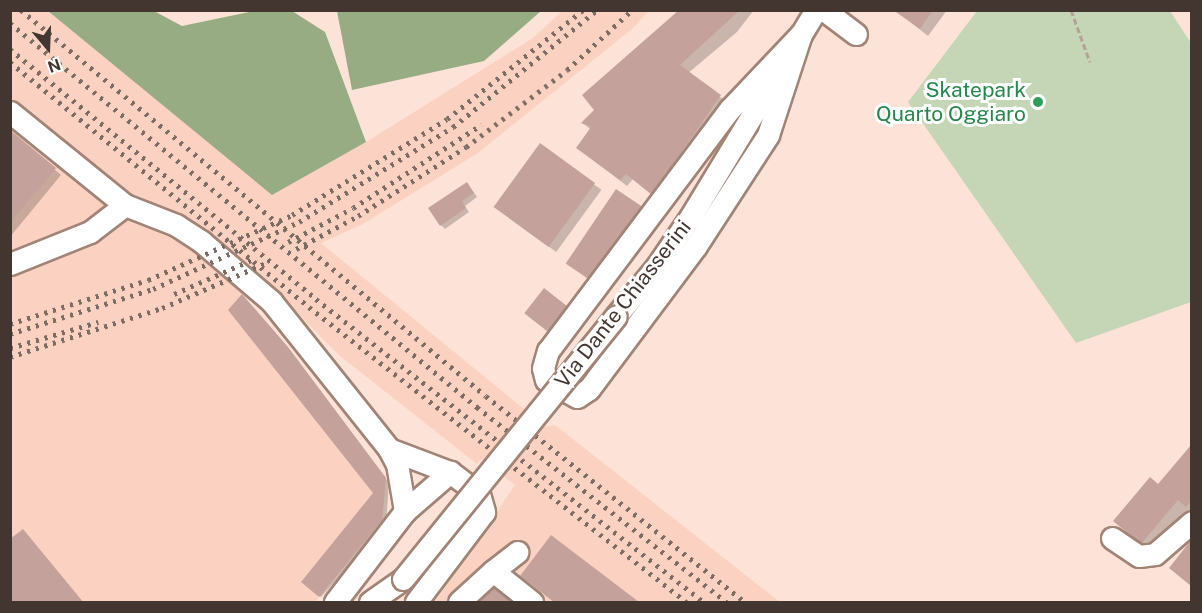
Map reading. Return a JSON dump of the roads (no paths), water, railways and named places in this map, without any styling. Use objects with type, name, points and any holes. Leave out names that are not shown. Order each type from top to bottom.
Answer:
[{"type":"street","name":"Via Dante Chiasserini","points":[[386,603],[403,579],[657,267],[691,216],[816,10]]},
{"type":"street","points":[[824,10],[856,34]]},
{"type":"street","points":[[801,34],[768,135],[696,246],[589,389],[577,397],[546,380],[543,368],[548,351],[730,109],[801,34]]},
{"type":"street","points":[[10,112],[125,205],[177,225],[271,301],[389,449],[397,464],[405,511]]},
{"type":"street","points":[[10,264],[45,254],[90,232],[125,205]]},
{"type":"street","points":[[389,449],[450,472],[479,494],[484,512],[416,603]]},
{"type":"street","points":[[335,603],[405,511],[450,472]]},
{"type":"street","points":[[1112,538],[1139,556],[1155,554],[1191,522]]},
{"type":"street","points":[[459,603],[517,552]]},
{"type":"street","points":[[493,571],[531,603]]},
{"type":"street","name":"Via Dante Chiasserini","points":[[370,603],[403,579]]},
{"type":"railway","points":[[21,10],[486,396],[745,602]]},
{"type":"railway","points":[[10,324],[148,280],[292,215],[447,119],[583,10]]},
{"type":"railway","points":[[10,334],[153,289],[299,222],[453,127],[597,10]]},
{"type":"railway","points":[[296,249],[358,216],[466,147],[567,70],[632,10]]},
{"type":"railway","points":[[10,23],[477,407],[727,602]]},
{"type":"railway","points":[[10,49],[316,299],[704,602]]},
{"type":"railway","points":[[10,62],[309,307],[687,602]]},
{"type":"railway","points":[[288,242],[353,208],[481,125]]},
{"type":"railway","points":[[174,294],[256,258]]},
{"type":"railway","points":[[10,357],[162,308],[266,263]]},
{"type":"railway","points":[[10,348],[98,322]]},
{"type":"place","name":"Skatepark Quarto Oggiaro","points":[[1038,102]]}]
